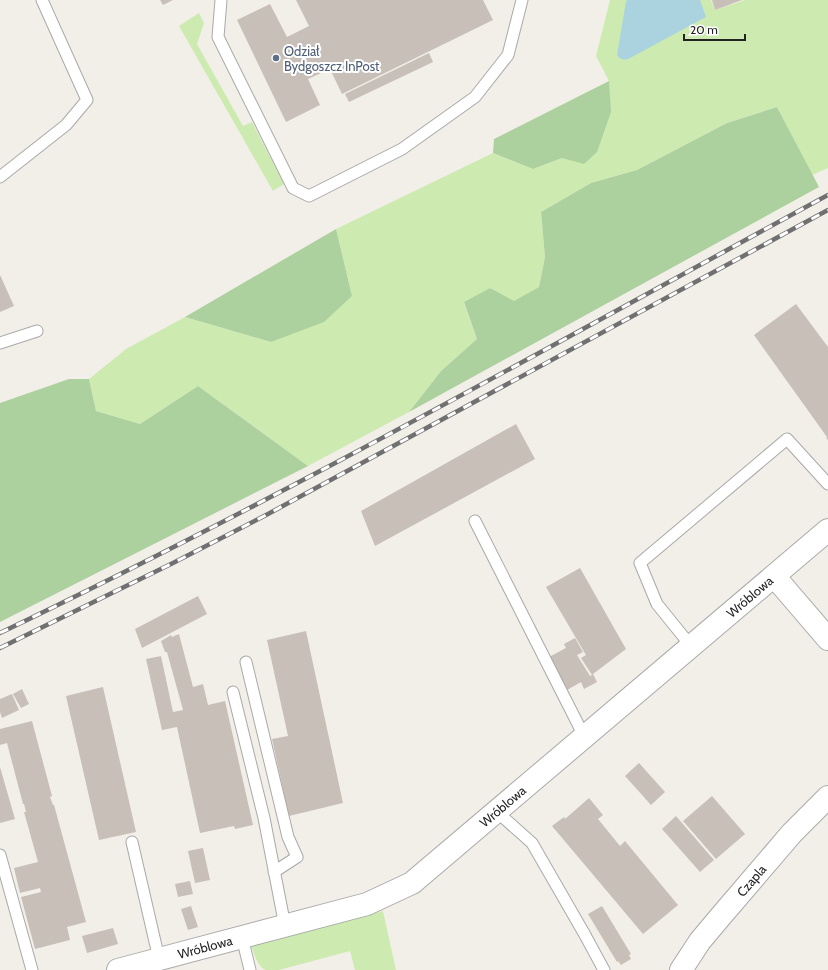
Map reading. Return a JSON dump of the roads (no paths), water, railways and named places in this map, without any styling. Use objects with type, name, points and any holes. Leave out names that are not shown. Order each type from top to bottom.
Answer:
[{"type":"street","name":"Wróblowa","points":[[118,970],[367,904],[412,883],[828,530]]},
{"type":"street","points":[[774,576],[828,639]]},
{"type":"street","name":"Czapla","points":[[681,970],[700,941],[717,921],[792,834],[828,798]]},
{"type":"lane","points":[[0,178],[66,125],[87,100],[42,0]]},
{"type":"lane","points":[[221,0],[218,37],[293,188],[309,196],[402,150],[475,97],[508,55],[522,0]]},
{"type":"lane","points":[[0,343],[37,331]]},
{"type":"lane","points":[[691,646],[657,604],[640,563],[788,439],[828,484]]},
{"type":"lane","points":[[475,521],[584,736]]},
{"type":"lane","points":[[246,662],[288,837],[297,857],[274,872]]},
{"type":"lane","points":[[233,692],[264,818],[284,926]]},
{"type":"lane","points":[[496,811],[532,843],[604,970]]},
{"type":"lane","points":[[132,842],[159,960]]},
{"type":"lane","points":[[0,855],[32,970]]},
{"type":"lane","points":[[242,937],[250,970]]},
{"type":"water","points":[[700,0],[706,17],[630,58],[623,60],[617,55],[626,1]]},
{"type":"railway","points":[[0,633],[210,529],[314,474],[828,195]]},
{"type":"railway","points":[[0,648],[173,563],[268,514],[828,210]]},
{"type":"place","name":"Odział Bydgoszcz InPost","points":[[276,58]]}]
